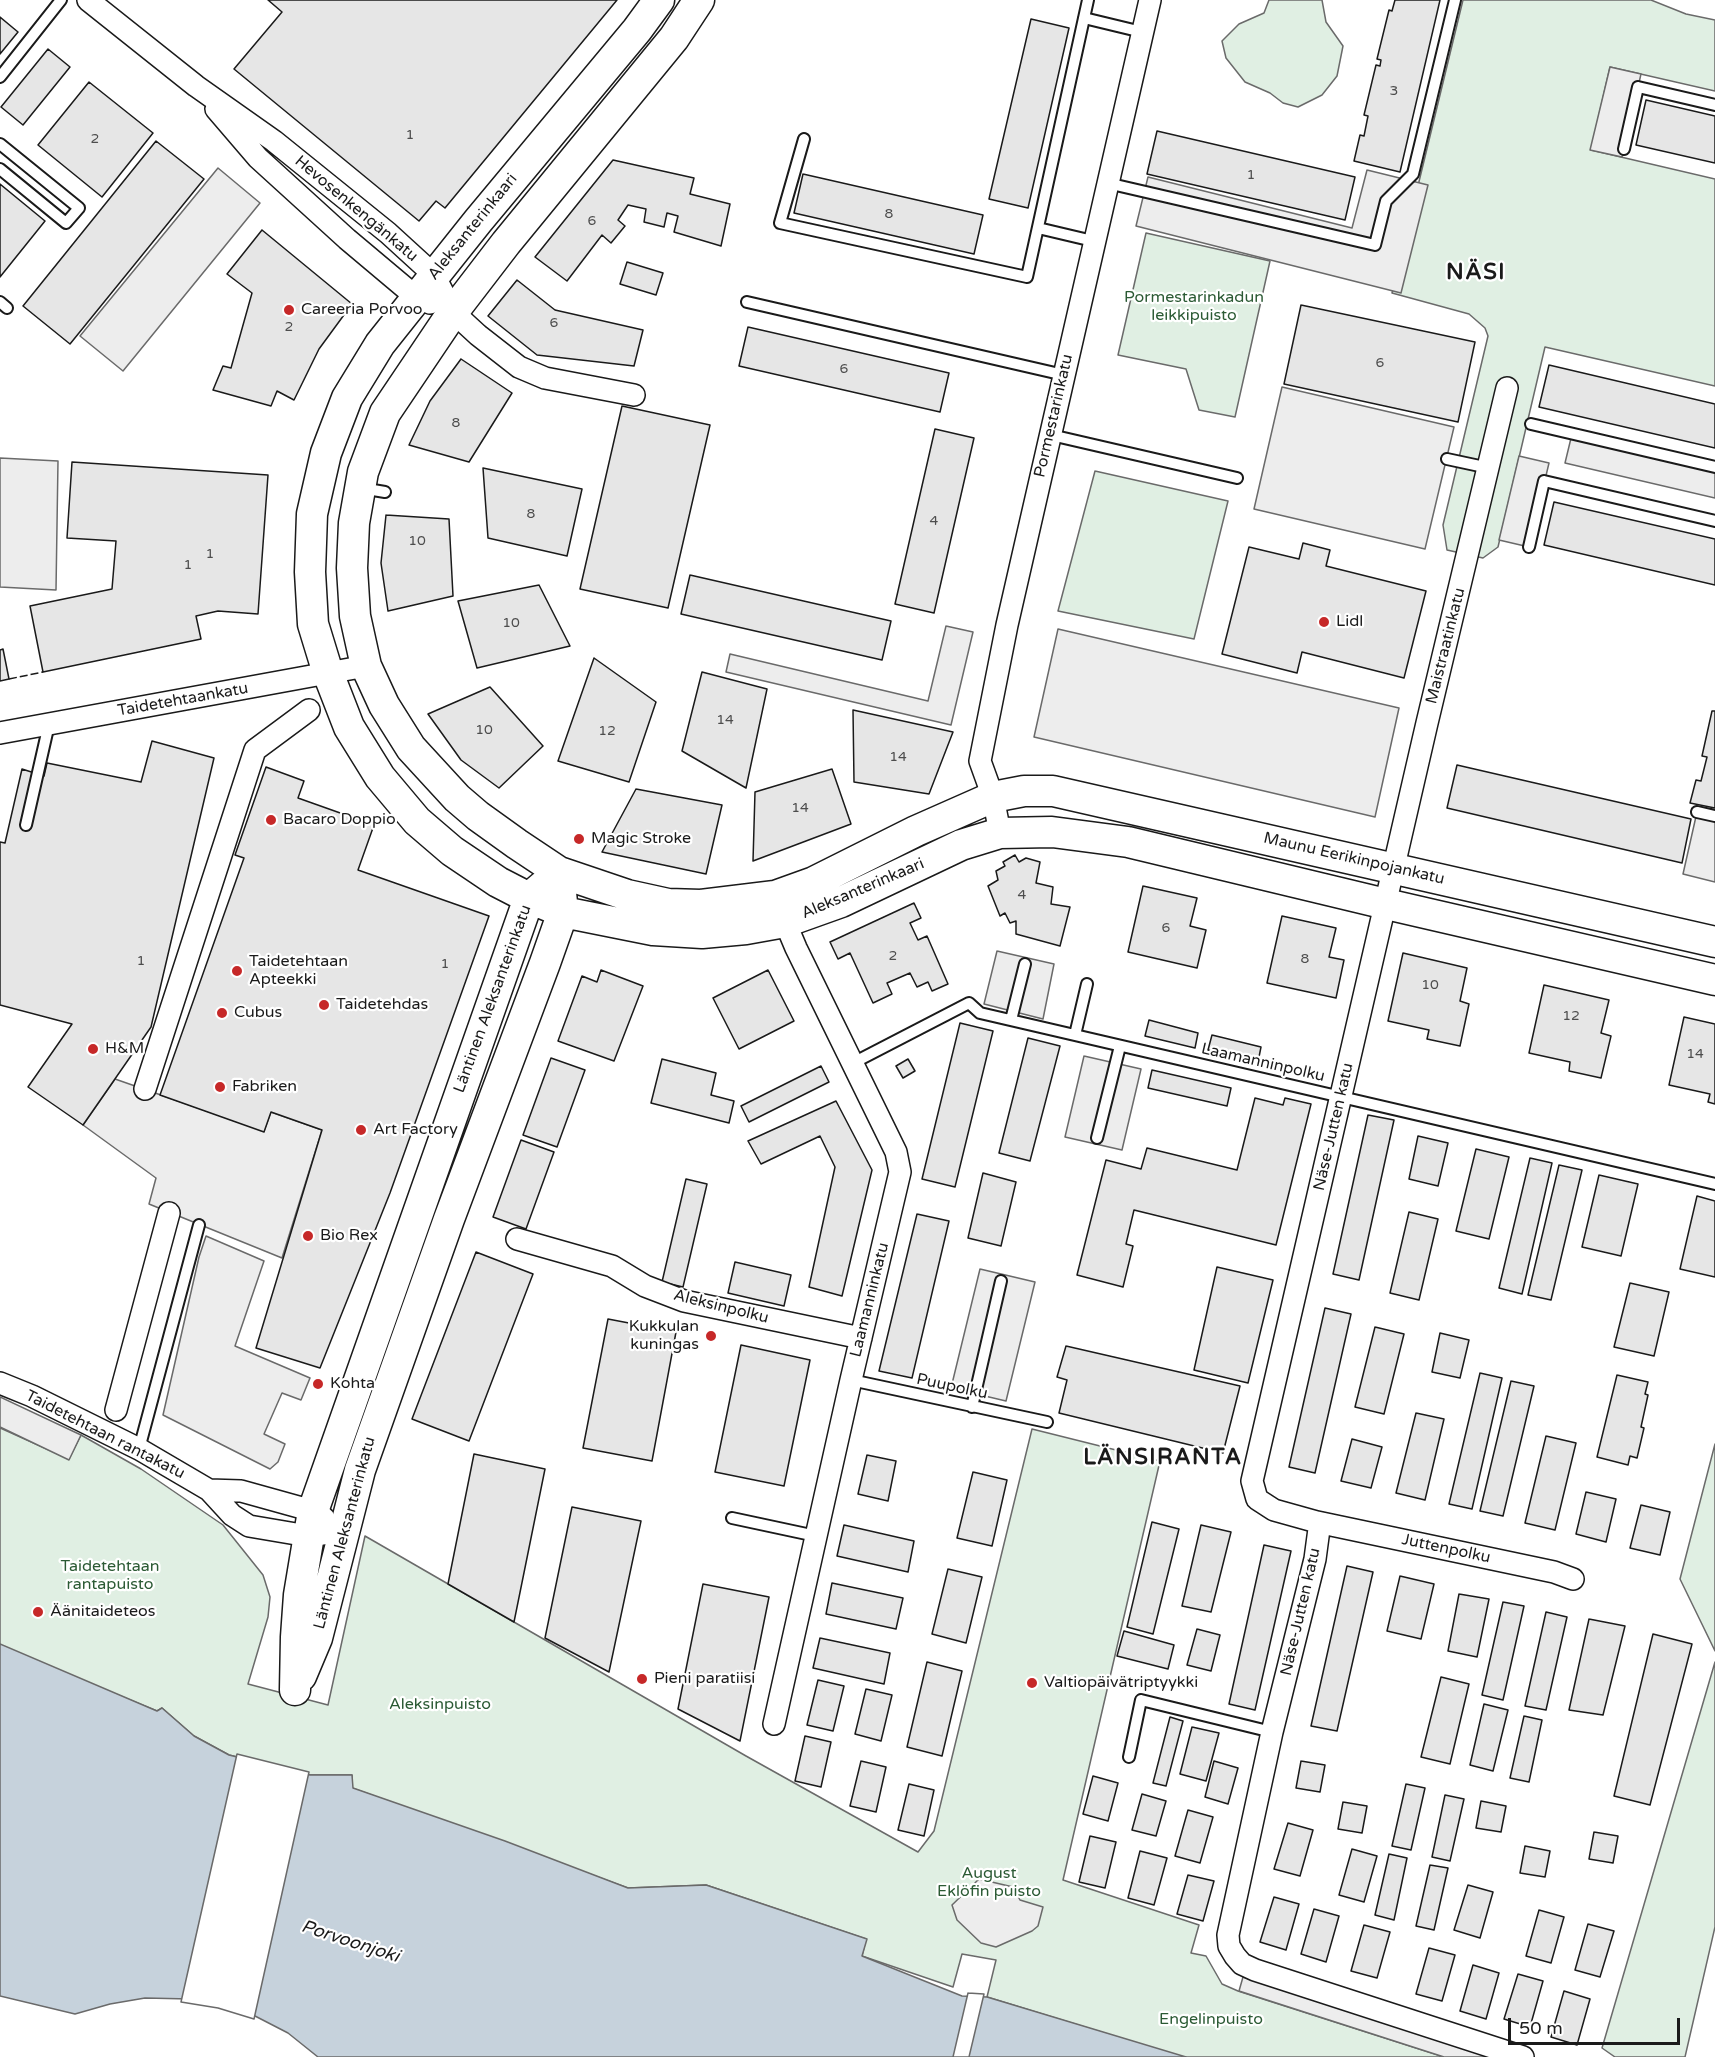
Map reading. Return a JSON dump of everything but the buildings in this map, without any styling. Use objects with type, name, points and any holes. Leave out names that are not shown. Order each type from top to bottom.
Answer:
[{"type":"street","name":"Hevosenkengänkatu","points":[[88,0],[196,86],[274,141],[388,233],[425,286]]},
{"type":"street","name":"Aleksanterinkaari","points":[[659,0],[637,30],[425,286],[380,344],[346,398],[326,453],[312,514],[310,572],[313,624],[328,673],[349,727],[380,777],[417,821],[452,851],[498,882],[563,912],[653,930],[702,933],[746,929],[780,909],[814,882],[916,831],[993,797]]},
{"type":"street","name":"Aleksanterinkaari","points":[[699,0],[675,38],[506,243],[453,312],[385,413],[363,472],[373,490],[354,523],[352,568],[355,616],[366,666],[384,705],[411,748],[440,780],[478,816],[559,872],[627,896],[668,904],[780,909],[841,902],[961,844],[1000,833]]},
{"type":"street","name":"Pormestarinkatu","points":[[1000,833],[993,797],[980,761],[1007,625],[1093,241],[1150,0]]},
{"type":"street","name":"Hevosenkengänkatu","points":[[196,86],[258,158],[347,238],[425,286],[478,336],[519,367],[545,378],[634,395]]},
{"type":"street","name":"Maistraatinkatu","points":[[1386,904],[1507,388]]},
{"type":"street","name":"Taidetehtaankatu","points":[[0,733],[366,666]]},
{"type":"street","points":[[145,1089],[255,750],[309,710]]},
{"type":"street","name":"Maunu Eerikinpojankatu","points":[[993,797],[1024,791],[1059,792],[1715,942]]},
{"type":"street","points":[[1000,833],[1052,831],[1128,842],[1715,980]]},
{"type":"street","name":"Läntinen Aleksanterinkatu","points":[[559,872],[563,912],[375,1426],[343,1531],[317,1638],[295,1690],[297,1627],[310,1524],[529,898],[559,872]]},
{"type":"street","name":"Näse-Jutten katu","points":[[1386,904],[1252,1481],[1257,1499],[1274,1510],[1317,1522],[1319,1529],[1315,1559],[1272,1732],[1228,1935],[1229,1946],[1242,1964],[1255,1970],[1524,2057]]},
{"type":"street","name":"Laamanninkatu","points":[[774,1724],[900,1173],[896,1152],[780,909]]},
{"type":"street","points":[[116,1410],[169,1213]]},
{"type":"street","name":"Aleksinpolku","points":[[517,1239],[612,1266],[645,1286],[684,1301],[861,1338]]},
{"type":"street","name":"Taidetehtaan rantakatu","points":[[0,1383],[32,1396],[139,1449],[209,1490],[232,1515],[249,1526],[310,1524]]},
{"type":"street","name":"Taidetehtaan rantakatu","points":[[209,1490],[241,1491],[310,1524],[343,1531]]},
{"type":"street","name":"Juttenpolku","points":[[1317,1522],[1554,1572],[1574,1579]]},
{"type":"lane","points":[[0,77],[60,0]]},
{"type":"lane","points":[[804,139],[780,223],[1027,277],[1088,0]]},
{"type":"lane","points":[[1107,183],[1375,245],[1386,201],[1413,174],[1455,0]]},
{"type":"lane","points":[[1084,18],[1142,32]]},
{"type":"lane","points":[[1624,149],[1638,87],[1715,105]]},
{"type":"lane","points":[[0,144],[79,208],[66,223],[0,169]]},
{"type":"lane","points":[[1038,228],[1093,241]]},
{"type":"lane","points":[[747,302],[1064,375]]},
{"type":"lane","points":[[1531,424],[1715,467]]},
{"type":"lane","points":[[1051,435],[1237,478]]},
{"type":"lane","points":[[1447,459],[1489,468]]},
{"type":"lane","points":[[1529,547],[1544,481],[1715,521]]},
{"type":"lane","points":[[26,825],[49,724]]},
{"type":"lane","points":[[1697,812],[1715,816]]},
{"type":"lane","points":[[1011,1020],[1025,964]]},
{"type":"lane","points":[[1075,1035],[1087,984]]},
{"type":"lane","name":"Laamanninpolku","points":[[853,1063],[969,1003],[980,1013],[1715,1184]]},
{"type":"lane","points":[[1096,1138],[1120,1046]]},
{"type":"lane","points":[[139,1449],[199,1225]]},
{"type":"lane","points":[[972,1407],[1001,1281]]},
{"type":"lane","name":"Puupolku","points":[[851,1380],[1047,1422]]},
{"type":"lane","points":[[732,1518],[816,1536]]},
{"type":"lane","points":[[1129,1757],[1141,1700],[1272,1732]]},
{"type":"green space","points":[[1269,0],[1322,0],[1326,22],[1343,46],[1337,76],[1322,95],[1298,107],[1283,103],[1270,93],[1245,82],[1226,58],[1222,41],[1239,24],[1264,13]]},
{"type":"green space","points":[[1463,0],[1651,0],[1686,14],[1715,20],[1715,91],[1610,67],[1591,150],[1715,179],[1715,386],[1545,347],[1498,547],[1483,558],[1447,550],[1443,525],[1488,336],[1485,328],[1469,314],[1392,293]]},
{"type":"green space","name":"Pormestarinkadun leikkipuisto","points":[[1146,233],[1270,261],[1235,417],[1199,410],[1186,369],[1118,355]]},
{"type":"green space","points":[[1095,471],[1228,501],[1194,639],[1058,611]]},
{"type":"green space","points":[[0,1428],[69,1459],[81,1435],[141,1469],[223,1525],[263,1575],[270,1597],[268,1617],[248,1684],[328,1705],[365,1536],[746,1756],[918,1852],[934,1831],[1032,1429],[1160,1461],[1063,1880],[1199,1925],[1191,1953],[1206,1956],[1222,1984],[1444,2057],[1182,2057],[987,1997],[996,1960],[962,1954],[953,1987],[862,1956],[866,1939],[706,1885],[628,1888],[352,1788],[352,1775],[310,1775],[229,1755],[194,1736],[162,1708],[157,1711],[0,1647]]},
{"type":"green space","points":[[1715,1444],[1715,1651],[1680,1579]]},
{"type":"green space","points":[[1715,1662],[1715,1927],[1685,2057],[1615,2057],[1602,2048]]},
{"type":"shaded area","points":[[1610,67],[1641,74],[1622,157],[1590,150]]},
{"type":"shaded area","points":[[218,168],[260,203],[123,371],[80,336]]},
{"type":"shaded area","points":[[1367,170],[1428,185],[1401,293],[1136,226],[1148,177],[1352,228]]},
{"type":"shaded area","points":[[1282,387],[1454,427],[1425,549],[1254,509]]},
{"type":"shaded area","points":[[1572,434],[1715,467],[1715,498],[1565,463]]},
{"type":"shaded area","points":[[1519,456],[1549,463],[1529,547],[1499,540]]},
{"type":"shaded area","points":[[0,458],[58,461],[56,590],[0,587]]},
{"type":"shaded area","points":[[946,626],[973,632],[951,725],[726,672],[730,654],[928,701]]},
{"type":"shaded area","points":[[1058,629],[1399,708],[1375,817],[1034,737]]},
{"type":"shaded area","points":[[1697,812],[1715,816],[1715,882],[1683,874]]},
{"type":"shaded area","points":[[997,951],[1054,964],[1043,1019],[984,1004]]},
{"type":"shaded area","points":[[1084,1056],[1141,1069],[1122,1150],[1065,1137]]},
{"type":"shaded area","points":[[115,1079],[264,1131],[271,1112],[322,1130],[282,1258],[149,1204],[156,1178],[83,1125]]},
{"type":"shaded area","points":[[206,1236],[264,1261],[235,1346],[310,1378],[301,1400],[282,1393],[264,1434],[285,1444],[278,1462],[270,1469],[163,1415],[199,1257]]},
{"type":"shaded area","points":[[980,1269],[1035,1282],[1006,1401],[951,1388]]},
{"type":"shaded area","points":[[0,1397],[81,1435],[69,1460],[0,1427]]},
{"type":"shaded area","points":[[979,1879],[1013,1887],[1020,1900],[1043,1907],[1038,1926],[996,1947],[981,1943],[957,1920],[952,1905]]},
{"type":"shaded area","points":[[1243,1977],[1493,2057],[1444,2057],[1239,1991]]},
{"type":"water","name":"Porvoonjoki","points":[[0,1644],[157,1711],[162,1708],[194,1736],[229,1755],[310,1775],[352,1775],[353,1788],[505,1841],[628,1888],[706,1885],[867,1939],[862,1956],[962,1996],[987,1997],[1186,2057],[318,2057],[288,2033],[255,2016],[190,1999],[145,1998],[110,2004],[75,2014],[0,1996]]},
{"type":"pier","points":[[237,1754],[309,1772],[254,2019],[218,2008],[181,2002]]},
{"type":"pier","points":[[968,1993],[984,1994],[969,2057],[953,2057]]},
{"type":"fence","points":[[9,679],[43,672]]},
{"type":"place","name":"Careeria Porvoo","points":[[289,310]]},
{"type":"place","name":"Lidl","points":[[1324,622]]},
{"type":"place","name":"Bacaro Doppio","points":[[271,820]]},
{"type":"place","name":"Magic Stroke","points":[[579,839]]},
{"type":"place","name":"Taidetehtaan Apteekki","points":[[237,971]]},
{"type":"place","name":"Taidetehdas","points":[[324,1005]]},
{"type":"place","name":"Cubus","points":[[222,1013]]},
{"type":"place","name":"H&M","points":[[93,1049]]},
{"type":"place","name":"Fabriken","points":[[220,1087]]},
{"type":"place","name":"Art Factory","points":[[361,1130]]},
{"type":"place","name":"Bio Rex","points":[[308,1236]]},
{"type":"place","name":"Kukkulan kuningas","points":[[711,1336]]},
{"type":"place","name":"Kohta","points":[[318,1384]]},
{"type":"place","name":"Äänitaideteos","points":[[38,1612]]},
{"type":"place","name":"Pieni paratiisi","points":[[642,1679]]},
{"type":"place","name":"Valtiopäivätriptyykki","points":[[1032,1683]]},
{"type":"district","name":"NÄSI","points":[[1476,273]]},
{"type":"district","name":"LÄNSIRANTA","points":[[1163,1458]]},
{"type":"park label","name":"Taidetehtaan rantapuisto","points":[[110,1576]]},
{"type":"park label","name":"Aleksinpuisto","points":[[440,1705]]},
{"type":"park label","name":"August Eklöfin puisto","points":[[989,1883]]},
{"type":"park label","name":"Engelinpuisto","points":[[1211,2020]]}]
